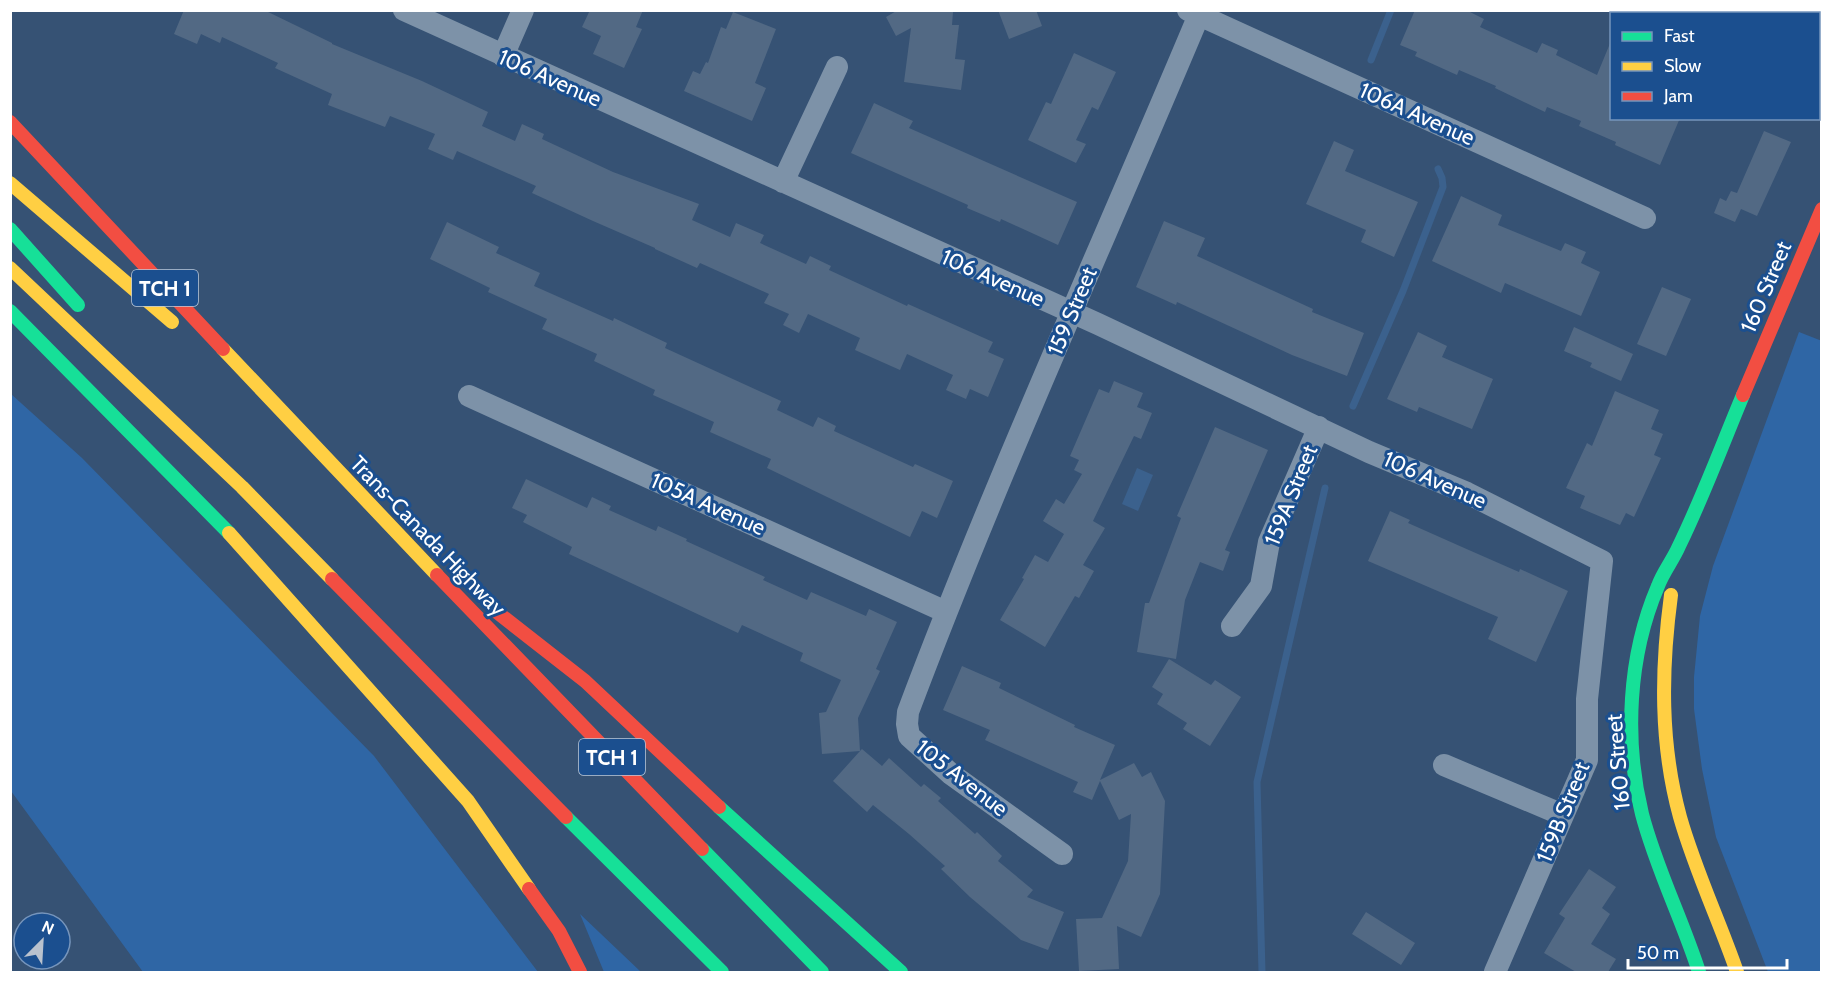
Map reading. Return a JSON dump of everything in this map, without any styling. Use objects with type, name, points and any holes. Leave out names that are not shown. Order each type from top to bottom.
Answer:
[{"type":"main road","name":"Trans-Canada Highway","points":[[10,122],[299,431],[822,972]]},
{"type":"main road","points":[[10,183],[182,330]]},
{"type":"main road","name":"160 Street","points":[[1699,972],[1685,929],[1658,864],[1645,822],[1634,746],[1633,703],[1638,653],[1649,608],[1657,587],[1678,547],[1821,209]]},
{"type":"main road","points":[[10,229],[90,318]]},
{"type":"main road","points":[[10,268],[242,487]]},
{"type":"main road","points":[[10,310],[213,515],[468,801],[559,931],[579,972]]},
{"type":"main road","points":[[209,353],[299,431]]},
{"type":"main road","points":[[130,363],[242,487],[507,758],[722,972]]},
{"type":"main road","points":[[404,540],[585,681],[678,770],[901,972]]},
{"type":"main road","name":"160 Street","points":[[1678,547],[1664,650],[1662,701],[1666,742],[1684,829],[1737,972]]},
{"type":"street","name":"106 Avenue","points":[[404,10],[1071,313],[1369,452],[1467,493],[1580,549]]},
{"type":"street","points":[[503,56],[523,10]]},
{"type":"street","name":"106A Avenue","points":[[1196,12],[1645,218]]},
{"type":"street","name":"159 Street","points":[[946,612],[1196,12]]},
{"type":"street","points":[[783,182],[837,67]]},
{"type":"street","name":"105A Avenue","points":[[469,396],[946,612]]},
{"type":"street","name":"159A Street","points":[[1232,626],[1261,586],[1269,542],[1319,427]]},
{"type":"street","name":"159B Street","points":[[1495,972],[1587,760],[1587,699],[1602,561],[1580,549]]},
{"type":"street","name":"105 Avenue","points":[[946,612],[908,712],[909,736],[951,774],[1062,854]]},
{"type":"street","points":[[1444,765],[1563,815]]},
{"type":"shaded area","points":[[1799,332],[1822,341],[1821,972],[1768,972],[1716,837],[1702,769],[1694,709],[1694,677],[1700,616],[1713,566]]},
{"type":"shaded area","points":[[11,394],[82,458],[374,756],[538,972],[143,972],[11,791]]},
{"type":"shaded area","points":[[1137,468],[1153,475],[1138,511],[1122,504]]},
{"type":"shaded area","points":[[580,914],[641,972],[604,972]]},
{"type":"building","points":[[184,10],[264,10],[332,44],[422,81],[488,112],[482,126],[515,141],[522,124],[544,134],[542,139],[613,172],[699,204],[692,220],[730,237],[736,223],[764,235],[760,243],[806,264],[810,256],[831,266],[829,270],[993,342],[988,352],[1004,359],[988,397],[970,389],[966,399],[946,390],[953,375],[907,354],[900,370],[855,350],[860,338],[808,314],[799,333],[783,325],[789,314],[764,303],[769,294],[700,263],[697,268],[593,221],[532,193],[536,186],[457,151],[453,160],[428,149],[435,134],[390,116],[385,127],[328,105],[332,94],[275,68],[278,63],[222,37],[220,43],[201,34],[197,44],[174,34]]},
{"type":"building","points":[[590,10],[643,10],[636,27],[642,29],[624,68],[593,54],[601,36],[582,27]]},
{"type":"building","points":[[898,10],[953,12],[952,25],[959,25],[955,59],[965,60],[961,90],[904,82],[911,28],[896,36],[886,17]]},
{"type":"building","points":[[998,10],[1036,10],[1042,26],[1009,39]]},
{"type":"building","points":[[1415,10],[1466,10],[1484,19],[1480,27],[1537,53],[1542,43],[1558,50],[1556,55],[1597,75],[1610,43],[1610,120],[1679,120],[1660,165],[1579,126],[1581,121],[1547,107],[1545,112],[1495,88],[1496,86],[1459,70],[1457,75],[1415,56],[1417,52],[1400,45]]},
{"type":"building","points":[[733,12],[776,29],[755,83],[766,88],[752,121],[684,91],[693,71],[700,74],[706,62],[708,63],[721,27],[726,29]]},
{"type":"building","points":[[1074,53],[1116,72],[1098,110],[1092,107],[1076,140],[1086,144],[1076,163],[1028,140],[1046,102],[1051,104]]},
{"type":"building","points":[[874,103],[913,121],[909,128],[1077,202],[1058,245],[1001,219],[1000,222],[967,208],[968,205],[851,153]]},
{"type":"building","points":[[1764,131],[1791,142],[1757,216],[1741,209],[1735,222],[1714,213],[1720,198],[1726,201],[1731,191],[1737,193]]},
{"type":"building","points":[[1334,141],[1354,150],[1345,171],[1418,202],[1394,257],[1361,242],[1366,230],[1306,204]]},
{"type":"building","points":[[1461,196],[1502,215],[1498,225],[1561,251],[1565,243],[1586,252],[1581,263],[1600,272],[1581,316],[1505,283],[1501,293],[1432,261]]},
{"type":"building","points":[[1164,221],[1205,238],[1197,256],[1313,309],[1312,312],[1364,333],[1347,376],[1292,355],[1177,302],[1176,305],[1136,287]]},
{"type":"building","points":[[447,222],[499,247],[496,253],[540,273],[534,286],[613,321],[614,318],[667,343],[665,348],[781,401],[777,410],[813,427],[818,417],[836,426],[834,431],[913,467],[915,464],[953,481],[937,518],[922,511],[910,537],[767,468],[771,459],[710,432],[714,422],[653,395],[655,390],[594,361],[597,354],[542,329],[547,319],[488,292],[490,288],[430,259]]},
{"type":"building","points":[[1662,287],[1691,299],[1666,356],[1637,344]]},
{"type":"building","points":[[1574,327],[1633,354],[1621,381],[1590,367],[1592,363],[1564,351]]},
{"type":"building","points":[[1418,332],[1447,346],[1442,357],[1493,379],[1472,429],[1419,407],[1417,412],[1387,399]]},
{"type":"building","points":[[1114,381],[1143,393],[1137,407],[1152,413],[1141,439],[1134,436],[1093,521],[1105,528],[1083,565],[1094,571],[1079,598],[1075,596],[1045,647],[1000,620],[1035,555],[1048,562],[1064,534],[1043,521],[1056,499],[1064,504],[1082,474],[1074,470],[1079,460],[1070,456],[1099,389],[1109,393]]},
{"type":"building","points":[[1615,391],[1659,410],[1651,429],[1663,434],[1654,455],[1661,458],[1634,517],[1626,513],[1620,525],[1580,508],[1585,496],[1566,488],[1587,443],[1592,446]]},
{"type":"building","points":[[1215,427],[1268,450],[1225,550],[1230,552],[1223,571],[1200,562],[1185,600],[1176,659],[1137,652],[1145,603],[1149,603],[1181,518],[1177,516]]},
{"type":"building","points":[[526,479],[587,508],[592,497],[611,506],[609,510],[656,531],[658,526],[687,539],[686,541],[765,577],[763,580],[807,600],[811,592],[866,616],[869,609],[897,622],[876,669],[880,671],[858,718],[860,751],[822,754],[819,713],[826,712],[841,680],[800,661],[803,653],[742,625],[738,633],[569,554],[572,547],[523,522],[527,515],[512,508]]},
{"type":"building","points":[[1390,511],[1410,520],[1408,523],[1568,591],[1536,662],[1488,639],[1498,617],[1368,561]]},
{"type":"building","points":[[1169,659],[1211,685],[1215,680],[1241,697],[1210,746],[1183,729],[1187,723],[1157,704],[1163,694],[1152,687]]},
{"type":"building","points":[[962,666],[1001,683],[999,688],[1075,725],[1074,727],[1115,745],[1100,780],[1134,763],[1142,777],[1151,772],[1165,801],[1160,894],[1141,937],[1117,926],[1119,969],[1079,971],[1076,919],[1102,918],[1128,861],[1131,814],[1119,820],[1100,781],[1092,800],[1073,792],[1078,782],[985,740],[990,730],[943,710]]},
{"type":"building","points":[[862,749],[882,766],[889,758],[921,787],[924,784],[941,798],[938,801],[975,834],[977,832],[1002,856],[998,861],[1033,890],[1027,897],[1064,912],[1048,950],[1021,940],[970,897],[941,869],[945,866],[909,834],[873,805],[867,812],[833,781]]},
{"type":"building","points":[[1589,869],[1616,887],[1602,908],[1610,914],[1591,944],[1616,959],[1608,972],[1576,972],[1544,953],[1565,918],[1559,914]]},
{"type":"building","points":[[1366,912],[1415,943],[1401,965],[1352,934]]},
{"type":"waterway","points":[[1371,60],[1391,10]]},
{"type":"waterway","points":[[1353,406],[1403,291],[1443,187],[1438,169]]},
{"type":"waterway","points":[[1262,972],[1257,782],[1325,488]]},
{"type":"traffic: fast","points":[[10,229],[78,305]]},
{"type":"traffic: fast","points":[[10,311],[229,533]]},
{"type":"traffic: fast","points":[[1699,972],[1654,854],[1642,814],[1633,757],[1632,698],[1640,641],[1648,613],[1660,581],[1696,509],[1743,395]]},
{"type":"traffic: fast","points":[[719,807],[901,972]]},
{"type":"traffic: fast","points":[[566,817],[722,972]]},
{"type":"traffic: fast","points":[[702,849],[822,972]]},
{"type":"traffic: slow","points":[[10,183],[172,322]]},
{"type":"traffic: slow","points":[[10,268],[242,487],[332,579]]},
{"type":"traffic: slow","points":[[223,349],[437,575]]},
{"type":"traffic: slow","points":[[229,533],[468,801],[529,889]]},
{"type":"traffic: slow","points":[[1671,595],[1665,651],[1664,707],[1673,790],[1693,856],[1737,972]]},
{"type":"traffic: jam","points":[[10,122],[223,349]]},
{"type":"traffic: jam","points":[[1743,395],[1822,209]]},
{"type":"traffic: jam","points":[[437,575],[702,849]]},
{"type":"traffic: jam","points":[[332,579],[566,817]]},
{"type":"traffic: jam","points":[[493,609],[585,681],[719,807]]},
{"type":"traffic: jam","points":[[529,889],[559,931],[580,972]]}]
